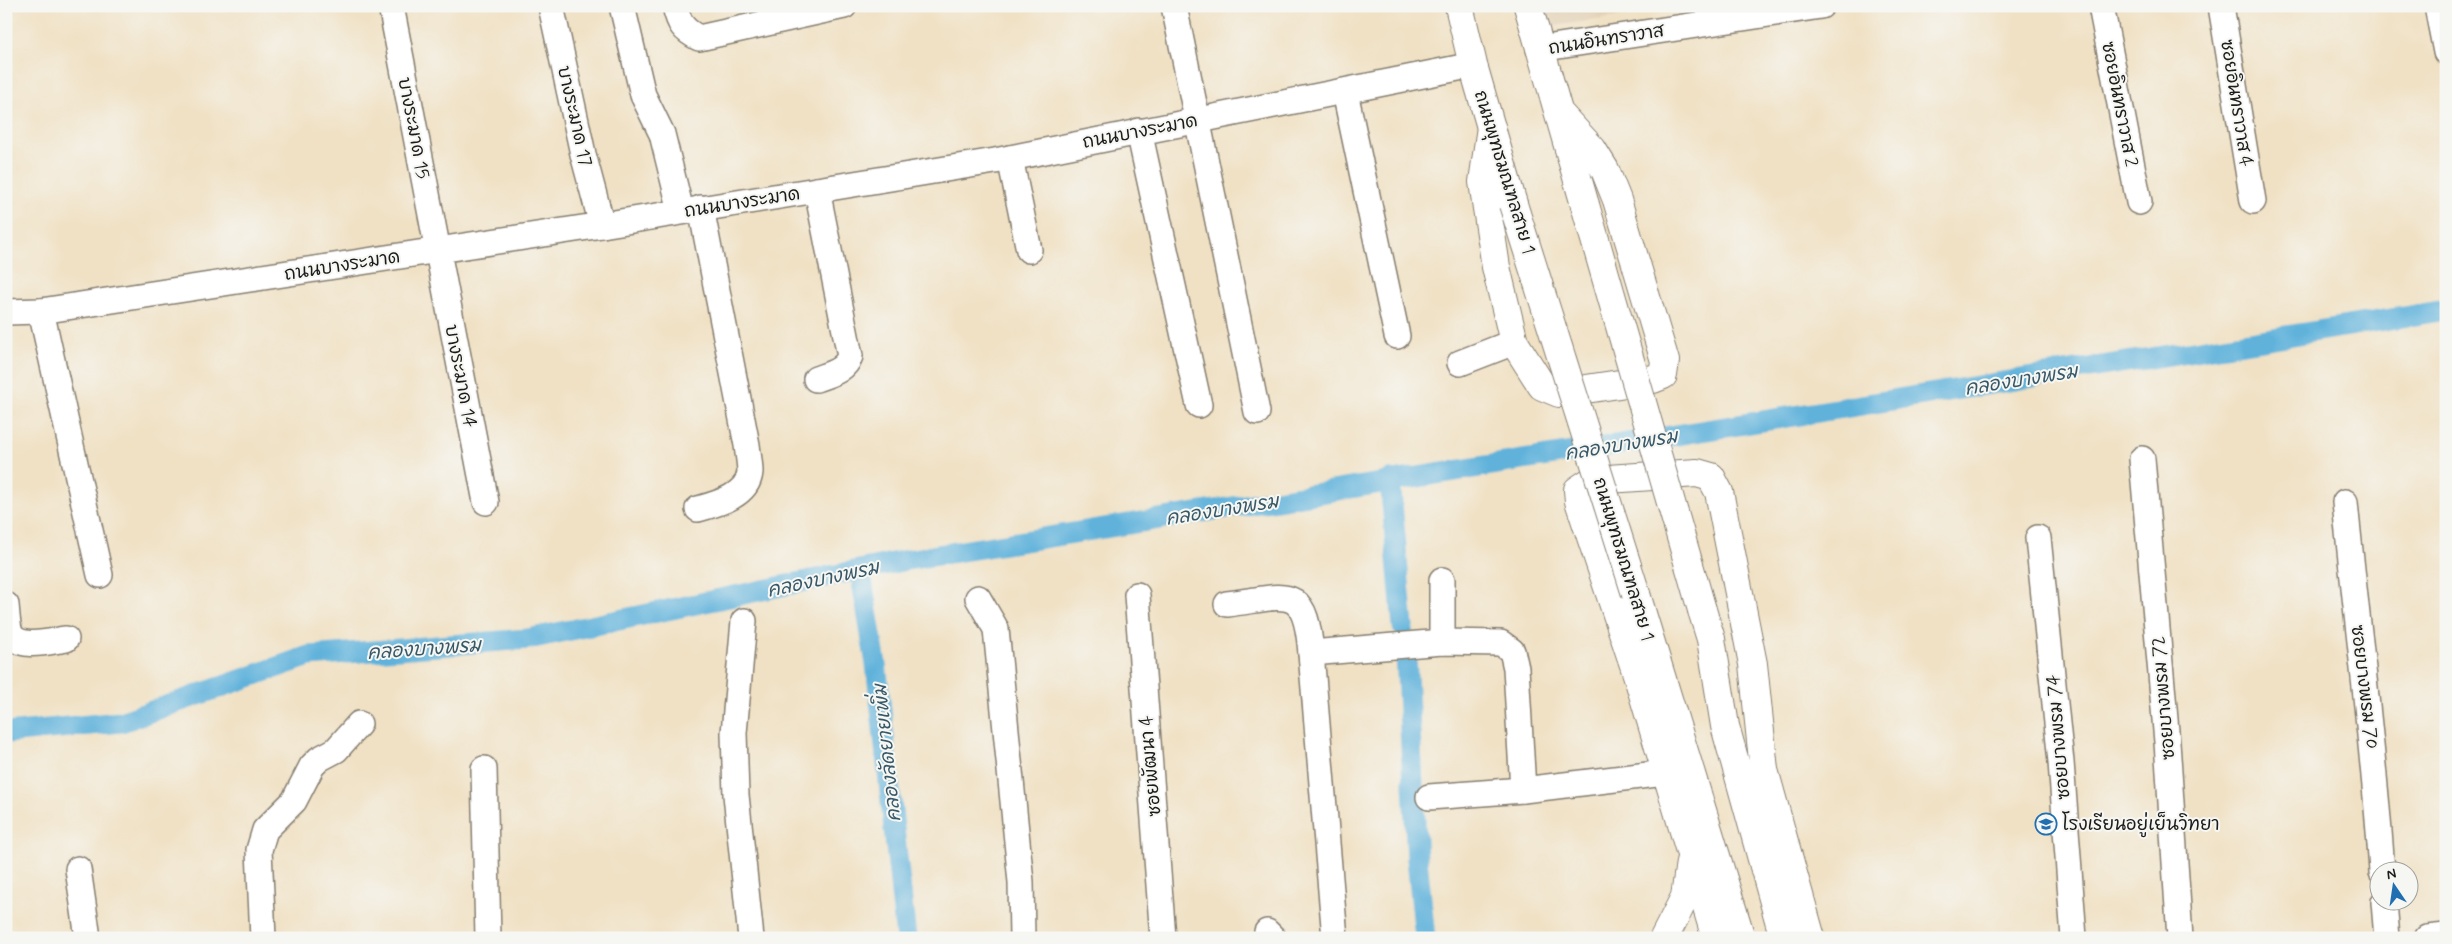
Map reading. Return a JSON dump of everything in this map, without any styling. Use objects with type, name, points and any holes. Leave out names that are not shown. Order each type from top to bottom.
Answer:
[{"type":"main road","name":"ถนนพุทธมณฑลสาย 1","points":[[1459,6],[1473,66],[1513,204],[1636,594],[1741,938]]},
{"type":"main road","points":[[1528,6],[1702,610],[1711,639],[1764,770],[1810,938]]},
{"type":"main road","points":[[1491,127],[1483,182],[1496,267],[1514,342],[1542,386],[1559,393],[1653,379],[1664,375],[1665,361],[1617,200],[1605,170],[1592,149],[1560,114]]},
{"type":"main road","points":[[1716,938],[1665,773],[1637,674],[1579,501],[1578,490],[1593,480],[1697,473],[1712,478],[1719,492],[1753,664],[1764,770]]},
{"type":"main road","points":[[1711,639],[1725,726],[1763,870],[1784,938]]},
{"type":"main road","points":[[1672,714],[1676,808]]},
{"type":"main road","points":[[1664,938],[1686,897],[1691,857]]},
{"type":"street","name":"บางระมาด 15","points":[[391,6],[437,250]]},
{"type":"street","name":"บางระมาด 17","points":[[551,6],[583,154],[602,225]]},
{"type":"street","points":[[622,6],[643,95],[662,134],[691,209],[747,445],[750,474],[739,492],[721,502],[698,509]]},
{"type":"street","points":[[675,6],[678,22],[686,32],[699,38],[844,6]]},
{"type":"street","points":[[1174,6],[1257,412]]},
{"type":"street","name":"ถนนอินทราวาส","points":[[1539,49],[1821,6]]},
{"type":"street","name":"ซอยอินทราวาส 2","points":[[2101,6],[2139,202]]},
{"type":"street","name":"ซอยอินทราวาส 4","points":[[2222,6],[2253,201]]},
{"type":"street","points":[[2437,6],[2446,52]]},
{"type":"street","name":"ถนนบางระมาด","points":[[6,312],[41,311],[602,225],[1010,158],[1198,119],[1473,66]]},
{"type":"street","points":[[1345,92],[1397,336]]},
{"type":"street","points":[[1139,131],[1199,405]]},
{"type":"street","points":[[1010,158],[1029,250]]},
{"type":"street","points":[[816,379],[841,369],[847,364],[850,356],[817,190]]},
{"type":"street","name":"บางระมาด 14","points":[[437,250],[486,502]]},
{"type":"street","points":[[41,311],[100,576]]},
{"type":"street","points":[[1460,363],[1514,342]]},
{"type":"street","name":"ซอยบางพรม 72","points":[[2142,459],[2167,742],[2180,938]]},
{"type":"street","name":"ซอยบางพรม 70","points":[[2344,502],[2360,660],[2375,770],[2381,862]]},
{"type":"street","name":"ซอยบางพรม 74","points":[[2038,538],[2061,762],[2074,938]]},
{"type":"street","points":[[1442,580],[1442,642]]},
{"type":"street","name":"ซอยพัฒนา 4","points":[[1137,595],[1163,938]]},
{"type":"street","points":[[1227,604],[1286,597],[1297,601],[1303,609],[1309,627],[1334,938]]},
{"type":"street","points":[[978,598],[996,630],[1021,882],[1022,938]]},
{"type":"street","points":[[6,605],[9,627],[15,639],[24,643],[66,640]]},
{"type":"street","points":[[744,621],[734,733],[736,795],[751,938]]},
{"type":"street","points":[[1311,653],[1442,642],[1501,643],[1512,651],[1516,668],[1523,790]]},
{"type":"street","points":[[263,938],[260,839],[265,830],[294,801],[312,766],[319,759],[336,750],[358,724]]},
{"type":"street","points":[[484,769],[488,938]]},
{"type":"street","points":[[1429,797],[1523,790],[1665,773]]},
{"type":"street","points":[[78,869],[88,938]]},
{"type":"street","points":[[2385,912],[2387,938]]},
{"type":"street","points":[[2427,938],[2446,936]]},
{"type":"shaded area","points":[[1539,6],[1696,6],[1545,27]]},
{"type":"waterway","name":"คลองบางพรม","points":[[6,733],[121,722],[309,656],[528,639],[907,560],[2446,310]]},
{"type":"waterway","points":[[1390,480],[1403,627]]},
{"type":"waterway","name":"คลองลัดยายเพิ่ม","points":[[860,570],[876,664],[906,938]]},
{"type":"waterway","points":[[1406,655],[1417,859],[1425,938]]},
{"type":"place","name":"โรงเรียนอยู่เย็นวิทยา","points":[[2046,824]]}]
